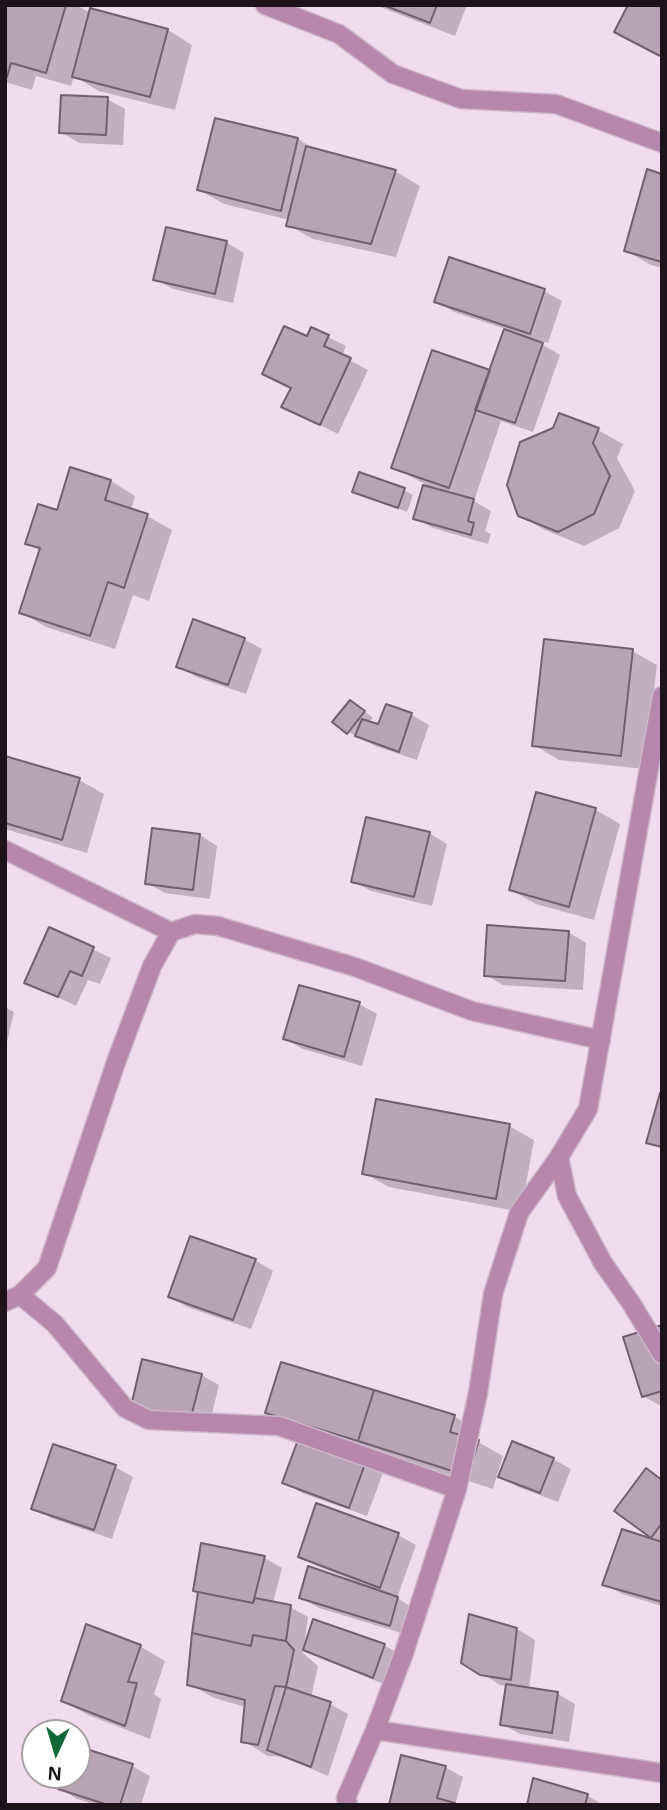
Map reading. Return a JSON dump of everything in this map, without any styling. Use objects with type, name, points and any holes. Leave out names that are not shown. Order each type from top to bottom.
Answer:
[{"type":"street","points":[[265,5],[339,34],[393,74],[461,99],[556,104],[662,143]]},
{"type":"street","points":[[348,1805],[346,1798],[404,1653],[457,1489],[478,1393],[493,1294],[519,1213],[559,1157],[588,1109],[662,696]]},
{"type":"street","points":[[5,850],[171,932]]},
{"type":"street","points":[[457,1489],[279,1426],[149,1420],[125,1408],[55,1324],[13,1298],[47,1268],[116,1062],[152,967],[171,932],[195,924],[218,926],[355,967],[472,1012],[601,1040]]},
{"type":"street","points":[[559,1157],[567,1196],[603,1263],[662,1354]]},
{"type":"street","points":[[375,1730],[662,1773]]},
{"type":"building","points":[[5,5],[66,5],[46,73],[11,63],[7,77],[5,76]]},
{"type":"building","points":[[383,5],[437,5],[430,23]]},
{"type":"building","points":[[628,5],[662,5],[662,57],[614,32]]},
{"type":"building","points":[[90,8],[168,29],[150,97],[72,77]]},
{"type":"building","points":[[61,95],[108,97],[106,135],[59,133]]},
{"type":"building","points":[[215,118],[298,138],[281,211],[197,190]]},
{"type":"building","points":[[306,146],[396,170],[371,244],[286,226]]},
{"type":"building","points":[[647,169],[662,174],[662,262],[624,251]]},
{"type":"building","points":[[166,227],[227,241],[215,294],[153,280]]},
{"type":"building","points":[[449,257],[545,289],[530,334],[434,302]]},
{"type":"building","points":[[284,326],[307,336],[311,327],[329,335],[324,346],[351,358],[320,425],[281,407],[291,388],[262,374]]},
{"type":"building","points":[[504,329],[543,343],[515,423],[475,410]]},
{"type":"building","points":[[432,350],[490,370],[449,488],[391,468]]},
{"type":"building","points":[[559,413],[599,428],[593,443],[610,476],[594,514],[558,532],[518,516],[507,485],[520,442],[553,428]]},
{"type":"building","points":[[70,467],[111,480],[105,500],[148,514],[124,588],[108,582],[90,636],[19,613],[40,548],[25,544],[38,504],[57,510]]},
{"type":"building","points":[[359,472],[405,488],[398,508],[352,492]]},
{"type":"building","points":[[423,485],[474,499],[468,521],[474,523],[471,535],[413,519]]},
{"type":"building","points":[[193,619],[245,638],[228,685],[176,667]]},
{"type":"building","points":[[544,639],[633,649],[621,756],[532,746]]},
{"type":"building","points":[[350,700],[365,711],[347,734],[332,722]]},
{"type":"building","points":[[386,704],[412,713],[399,752],[355,736],[362,719],[378,724]]},
{"type":"building","points":[[5,756],[80,778],[62,840],[5,823]]},
{"type":"building","points":[[536,792],[596,808],[569,907],[509,890]]},
{"type":"building","points":[[366,817],[430,832],[414,897],[351,882]]},
{"type":"building","points":[[152,828],[200,834],[193,890],[145,884]]},
{"type":"building","points":[[487,925],[569,931],[565,981],[484,976]]},
{"type":"building","points":[[49,927],[94,947],[82,976],[70,971],[58,997],[24,983]]},
{"type":"building","points":[[299,985],[360,1002],[344,1057],[283,1039]]},
{"type":"building","points":[[662,1093],[662,1147],[646,1143]]},
{"type":"building","points":[[376,1099],[510,1124],[496,1199],[362,1174]]},
{"type":"building","points":[[190,1236],[256,1259],[233,1320],[168,1297]]},
{"type":"building","points":[[662,1325],[662,1391],[642,1397],[623,1337]]},
{"type":"building","points":[[142,1359],[202,1374],[190,1421],[131,1406]]},
{"type":"building","points":[[281,1362],[374,1390],[358,1441],[265,1413]]},
{"type":"building","points":[[374,1390],[455,1415],[450,1432],[479,1440],[468,1476],[358,1441]]},
{"type":"building","points":[[299,1437],[366,1461],[349,1508],[282,1483]]},
{"type":"building","points":[[512,1441],[554,1458],[540,1493],[498,1477]]},
{"type":"building","points":[[53,1444],[116,1465],[94,1530],[31,1509]]},
{"type":"building","points":[[646,1468],[662,1480],[662,1523],[651,1538],[614,1511]]},
{"type":"building","points":[[316,1503],[399,1533],[380,1588],[298,1557]]},
{"type":"building","points":[[622,1529],[662,1542],[662,1602],[602,1585]]},
{"type":"building","points":[[201,1543],[265,1556],[253,1603],[193,1591]]},
{"type":"building","points":[[308,1566],[398,1597],[390,1626],[299,1598]]},
{"type":"building","points":[[198,1592],[253,1603],[255,1598],[291,1605],[286,1641],[253,1635],[251,1646],[192,1633]]},
{"type":"building","points":[[469,1614],[517,1628],[511,1680],[480,1675],[461,1663]]},
{"type":"building","points":[[313,1619],[385,1644],[373,1678],[303,1650]]},
{"type":"building","points":[[86,1624],[141,1645],[128,1682],[137,1683],[125,1726],[61,1701]]},
{"type":"building","points":[[192,1633],[251,1646],[253,1635],[286,1641],[294,1650],[286,1687],[275,1686],[258,1745],[241,1742],[245,1700],[187,1685]]},
{"type":"building","points":[[506,1684],[558,1692],[552,1733],[500,1725]]},
{"type":"building","points":[[286,1687],[331,1702],[311,1767],[267,1750]]},
{"type":"building","points":[[91,1750],[133,1764],[120,1805],[108,1805],[58,1789],[91,1789]]},
{"type":"building","points":[[401,1755],[446,1766],[437,1798],[455,1803],[454,1805],[389,1805]]},
{"type":"building","points":[[533,1778],[588,1794],[585,1805],[527,1805]]}]
